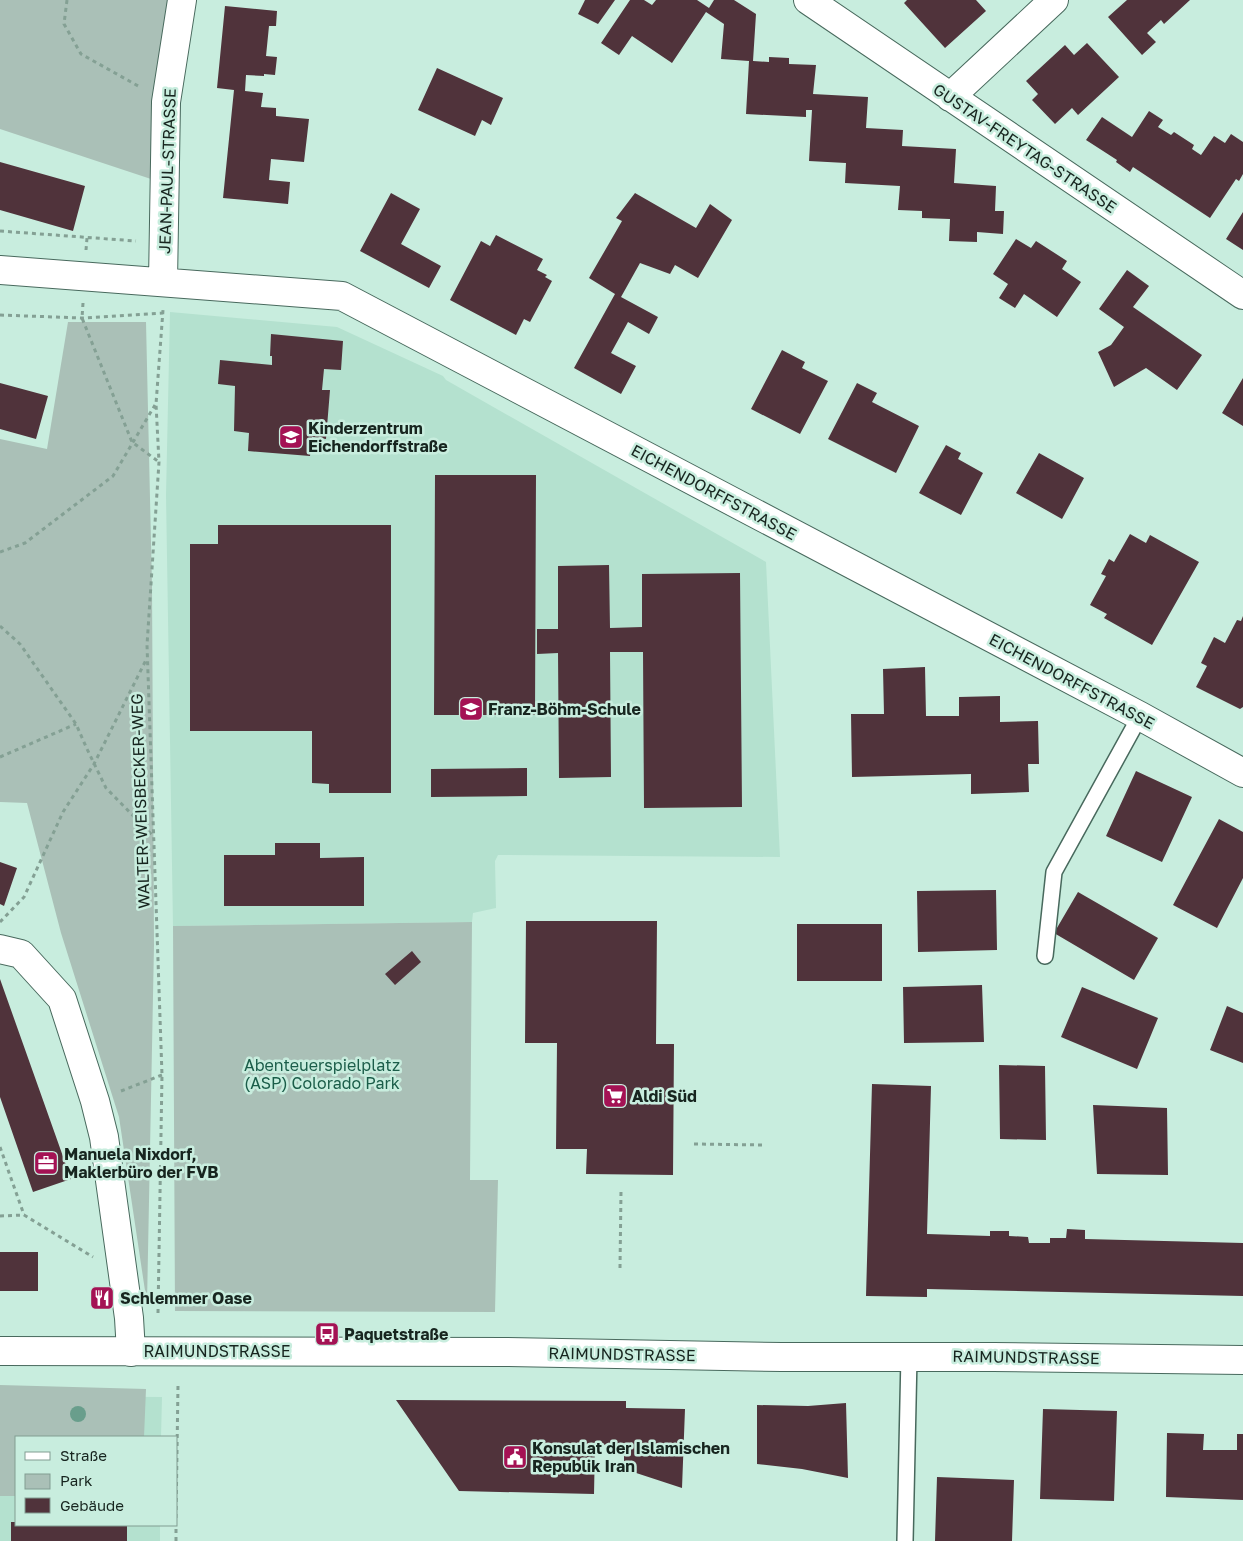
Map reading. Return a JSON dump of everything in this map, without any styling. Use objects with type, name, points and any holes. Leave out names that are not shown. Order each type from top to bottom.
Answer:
[{"type":"street","name":"JEAN-PAUL-STRASSE","points":[[163,282],[166,102],[182,0]]},
{"type":"street","name":"GUSTAV-FREYTAG-STRASSE","points":[[808,0],[1243,295]]},
{"type":"street","points":[[950,97],[1054,0]]},
{"type":"street","name":"EICHENDORFFSTRASSE","points":[[0,270],[342,296],[1140,716],[1243,773]]},
{"type":"street","points":[[0,949],[21,954],[62,999],[95,1101],[105,1147],[129,1318],[131,1352]]},
{"type":"street","name":"RAIMUNDSTRASSE","points":[[0,1350],[497,1352],[782,1357],[909,1356],[1243,1360]]},
{"type":"lane","points":[[1045,956],[1054,872],[1140,716]]},
{"type":"lane","points":[[905,1541],[909,1356]]},
{"type":"path","points":[[67,0],[64,24],[81,54],[166,102]]},
{"type":"path","points":[[0,231],[164,243]]},
{"type":"path","name":"WALTER-WEISBECKER-WEG","points":[[158,1320],[162,1075],[148,656],[159,462],[156,404],[163,282]]},
{"type":"path","points":[[0,315],[82,318],[162,313]]},
{"type":"path","points":[[82,318],[132,442],[159,462]]},
{"type":"path","points":[[0,552],[26,543],[113,476],[156,404]]},
{"type":"path","points":[[0,626],[20,644],[76,724],[106,788],[154,836]]},
{"type":"path","points":[[0,922],[24,897],[63,812],[94,764],[148,656]]},
{"type":"path","points":[[0,757],[76,724]]},
{"type":"path","points":[[95,1101],[162,1075]]},
{"type":"path","points":[[694,1144],[764,1145]]},
{"type":"path","points":[[0,1147],[24,1215]]},
{"type":"path","points":[[620,1268],[621,1191]]},
{"type":"path","points":[[0,1216],[24,1215],[100,1261]]},
{"type":"path","points":[[177,1436],[178,1385]]},
{"type":"path","points":[[176,1526],[176,1541]]},
{"type":"shaded area","name":"Franz-Böhm-Schule","points":[[170,312],[337,327],[443,376],[446,380],[766,562],[780,857],[498,855],[495,861],[496,908],[473,913],[472,922],[173,926],[166,495]]},
{"type":"shaded area","points":[[0,1396],[162,1397],[161,1436],[15,1436],[15,1526],[160,1526],[160,1541],[0,1541]]},
{"type":"green space","points":[[0,0],[168,0],[151,179],[0,129]]},
{"type":"green space","points":[[68,322],[146,322],[152,586],[154,945],[147,1304],[119,1117],[61,933],[27,803],[0,802],[0,439],[47,449]]},
{"type":"green space","name":"Abenteuerspielplatz (ASP) Colorado Park","points":[[472,922],[470,1180],[498,1180],[495,1312],[175,1311],[173,926]]},
{"type":"green space","points":[[0,1385],[146,1389],[144,1436],[15,1436],[15,1496],[0,1496]]},
{"type":"building","points":[[585,0],[615,0],[598,24],[578,14]]},
{"type":"building","points":[[630,0],[644,0],[652,5],[656,0],[697,0],[709,8],[714,0],[734,0],[756,14],[753,61],[769,62],[769,57],[789,58],[789,64],[816,65],[813,94],[868,97],[866,128],[903,130],[902,146],[956,149],[954,183],[996,186],[995,211],[1004,211],[1003,234],[977,232],[977,242],[949,241],[950,219],[922,218],[922,211],[898,210],[900,186],[845,183],[846,163],[809,161],[812,110],[806,110],[806,117],[746,114],[749,61],[721,59],[724,24],[706,12],[672,63],[632,36],[619,55],[601,43]]},
{"type":"building","points":[[907,0],[976,0],[986,11],[945,48],[904,3]]},
{"type":"building","points":[[1127,0],[1190,0],[1164,24],[1161,20],[1147,33],[1156,42],[1142,55],[1108,17]]},
{"type":"building","points":[[225,6],[277,11],[276,26],[269,26],[266,56],[277,57],[275,75],[246,75],[245,91],[263,93],[261,107],[276,108],[276,116],[309,119],[304,162],[271,159],[269,180],[290,182],[288,204],[223,198],[234,90],[217,88]]},
{"type":"building","points":[[1087,43],[1119,77],[1078,115],[1072,108],[1055,124],[1032,100],[1038,94],[1026,81],[1065,45],[1074,55]]},
{"type":"building","points":[[437,68],[503,98],[491,125],[482,120],[475,136],[418,110]]},
{"type":"building","points":[[1149,111],[1163,120],[1158,127],[1171,135],[1174,132],[1194,145],[1192,149],[1201,155],[1214,136],[1225,143],[1231,134],[1243,142],[1243,174],[1239,181],[1236,179],[1210,218],[1133,167],[1130,172],[1116,162],[1117,160],[1086,140],[1102,117],[1132,137]]},
{"type":"building","points":[[0,162],[85,186],[73,231],[0,210]]},
{"type":"building","points":[[391,193],[420,209],[401,244],[441,266],[429,288],[360,251]]},
{"type":"building","points":[[635,193],[696,228],[710,204],[732,220],[698,278],[675,265],[670,274],[640,263],[621,297],[658,317],[649,334],[628,322],[611,353],[636,366],[621,394],[574,368],[615,294],[589,278],[622,221],[616,218]]},
{"type":"building","points":[[1243,212],[1243,250],[1226,239]]},
{"type":"building","points":[[496,235],[543,259],[537,270],[547,275],[545,277],[552,281],[530,322],[524,319],[516,335],[450,300],[481,241],[490,246]]},
{"type":"building","points":[[1016,239],[1031,248],[1036,241],[1067,261],[1062,269],[1081,282],[1057,317],[1024,294],[1015,308],[999,298],[1008,284],[993,274]]},
{"type":"building","points":[[1127,270],[1149,286],[1133,307],[1202,355],[1177,390],[1146,368],[1114,387],[1098,352],[1111,345],[1124,327],[1099,309]]},
{"type":"building","points":[[271,334],[343,341],[341,370],[324,369],[322,390],[330,390],[326,439],[312,437],[310,456],[248,451],[249,433],[234,431],[235,386],[218,384],[220,360],[272,365],[272,356],[270,356]]},
{"type":"building","points":[[782,350],[805,362],[802,368],[828,381],[800,434],[751,409]]},
{"type":"building","points":[[1243,378],[1243,426],[1222,413]]},
{"type":"building","points":[[0,383],[48,396],[36,439],[0,429]]},
{"type":"building","points":[[857,383],[877,393],[872,402],[919,426],[896,473],[828,439]]},
{"type":"building","points":[[946,445],[961,453],[958,459],[983,473],[961,515],[919,493]]},
{"type":"building","points":[[1039,453],[1084,478],[1062,519],[1016,493]]},
{"type":"building","points":[[435,475],[536,475],[535,715],[434,715]]},
{"type":"building","points":[[218,525],[391,525],[391,793],[329,793],[329,784],[312,783],[312,731],[190,731],[190,544],[218,544]]},
{"type":"building","points":[[1130,534],[1146,543],[1150,535],[1199,562],[1152,645],[1104,618],[1107,614],[1090,605],[1106,576],[1101,574],[1109,559],[1114,562]]},
{"type":"building","points":[[609,565],[610,628],[642,627],[642,574],[740,573],[742,807],[644,808],[643,652],[610,652],[611,777],[559,778],[558,653],[537,654],[537,629],[558,629],[558,566]]},
{"type":"building","points":[[1243,616],[1243,707],[1240,709],[1196,687],[1207,666],[1201,663],[1214,637],[1225,643],[1237,620],[1241,621]]},
{"type":"building","points":[[925,667],[926,716],[959,716],[959,697],[1000,696],[1000,722],[1038,721],[1039,764],[1028,764],[1029,792],[971,794],[971,774],[852,777],[851,714],[884,714],[883,669]]},
{"type":"building","points":[[527,768],[527,796],[431,797],[431,769]]},
{"type":"building","points":[[1136,771],[1192,797],[1162,862],[1106,836]]},
{"type":"building","points":[[1219,819],[1243,832],[1243,878],[1217,928],[1173,905]]},
{"type":"building","points":[[275,843],[320,843],[320,858],[364,857],[364,906],[224,906],[224,855],[275,855]]},
{"type":"building","points":[[0,862],[17,868],[4,906],[0,904]]},
{"type":"building","points":[[996,890],[997,950],[918,952],[917,891]]},
{"type":"building","points":[[1078,892],[1158,938],[1134,980],[1054,933]]},
{"type":"building","name":"Aldi Süd","points":[[526,921],[657,921],[656,1044],[674,1044],[673,1175],[586,1174],[587,1149],[556,1149],[557,1043],[525,1043]]},
{"type":"building","points":[[797,924],[882,924],[882,981],[797,981]]},
{"type":"building","points":[[412,951],[421,962],[395,985],[385,974]]},
{"type":"building","points":[[0,979],[71,1179],[33,1192],[0,1097]]},
{"type":"building","points":[[982,985],[984,1042],[904,1043],[903,987]]},
{"type":"building","points":[[1082,987],[1158,1018],[1137,1069],[1061,1037]]},
{"type":"building","points":[[1227,1006],[1243,1013],[1243,1063],[1210,1050]]},
{"type":"building","points":[[999,1065],[1045,1066],[1046,1140],[1000,1139]]},
{"type":"building","points":[[872,1084],[931,1086],[927,1234],[990,1236],[990,1231],[1009,1231],[1009,1236],[1028,1237],[1029,1243],[1050,1243],[1050,1238],[1066,1238],[1067,1229],[1085,1230],[1085,1239],[1243,1243],[1243,1296],[927,1289],[927,1297],[866,1296]]},
{"type":"building","points":[[1093,1105],[1167,1108],[1168,1175],[1097,1174]]},
{"type":"building","points":[[0,1252],[38,1252],[38,1291],[0,1291]]},
{"type":"building","name":"Konsulat der Islamischen Republik Iran","points":[[396,1400],[626,1401],[626,1408],[685,1409],[682,1488],[624,1469],[624,1444],[595,1445],[594,1494],[459,1491]]},
{"type":"building","points":[[846,1403],[848,1478],[802,1469],[757,1464],[757,1405],[808,1406]]},
{"type":"building","points":[[1043,1409],[1117,1411],[1114,1501],[1040,1499]]},
{"type":"building","points":[[1167,1433],[1204,1434],[1203,1450],[1237,1450],[1237,1434],[1243,1434],[1243,1500],[1166,1497]]},
{"type":"building","points":[[937,1477],[1014,1480],[1012,1541],[935,1541]]},
{"type":"building","points":[[11,1522],[15,1522],[15,1526],[127,1526],[127,1541],[11,1541]]},
{"type":"place","name":"Kinderzentrum Eichendorffstraße","points":[[291,437]]},
{"type":"place","name":"Franz-Böhm-Schule","points":[[471,709]]},
{"type":"place","name":"Aldi Süd","points":[[615,1096]]},
{"type":"place","name":"Manuela Nixdorf, Maklerbüro der FVB","points":[[46,1163]]},
{"type":"place","name":"Schlemmer Oase","points":[[102,1298]]},
{"type":"place","name":"Paquetstraße","points":[[327,1334]]},
{"type":"place","name":"Konsulat der Islamischen Republik Iran","points":[[515,1457]]}]
